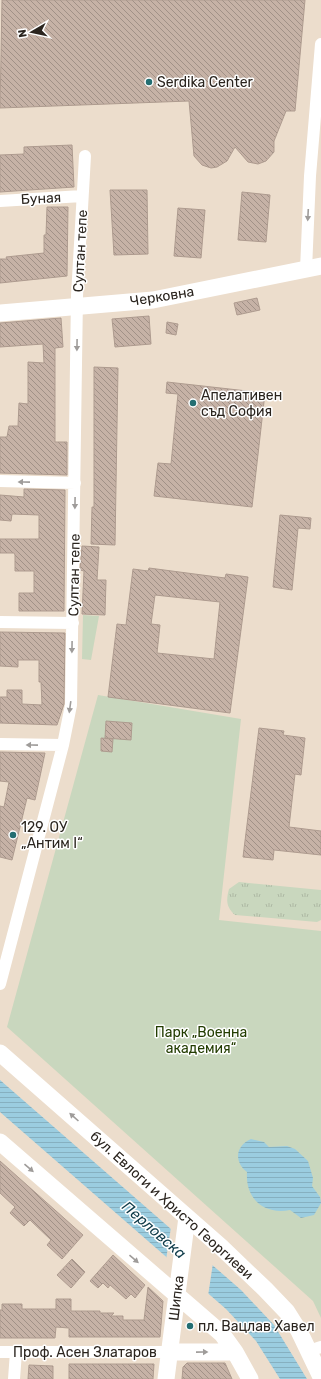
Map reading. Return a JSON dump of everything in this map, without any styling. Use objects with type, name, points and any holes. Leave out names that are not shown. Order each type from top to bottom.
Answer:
[{"type":"main road","name":"Черковна","points":[[0,313],[153,300],[313,268]]},
{"type":"main road","name":"бул. Евлоги и Христо Георгиеви","points":[[0,1053],[221,1247],[287,1312],[315,1349],[321,1377]]},
{"type":"main road","points":[[0,1142],[176,1296],[222,1334],[235,1352],[250,1379]]},
{"type":"main road","name":"Шипка","points":[[166,1379],[186,1217]]},
{"type":"main road","points":[[169,1352],[235,1352]]},
{"type":"street","points":[[313,268],[310,176],[319,84],[321,44]]},
{"type":"street","name":"Султан тепе","points":[[0,984],[63,745],[71,705],[77,306],[85,156]]},
{"type":"street","name":"Буная","points":[[0,201],[82,196]]},
{"type":"street","points":[[0,481],[75,483]]},
{"type":"street","points":[[0,622],[73,623]]},
{"type":"street","points":[[0,744],[63,745]]},
{"type":"street","name":"Проф. Асен Златаров","points":[[0,1352],[169,1352]]},
{"type":"street","points":[[14,1379],[16,1352]]},
{"type":"green space","points":[[83,615],[99,616],[91,660],[82,659]]},
{"type":"green space","name":"Парк „Военна академия“","points":[[98,695],[241,719],[219,920],[321,931],[321,1318],[313,1301],[7,1027]]},
{"type":"green space","points":[[239,882],[321,890],[321,920],[317,922],[235,915],[228,906],[227,897],[229,889]]},
{"type":"water","name":"Перловска","points":[[0,1080],[241,1290],[274,1325],[307,1379],[280,1379],[256,1341],[226,1309],[0,1112]]},
{"type":"water","points":[[251,1139],[264,1142],[269,1147],[287,1146],[295,1149],[308,1161],[313,1178],[312,1186],[320,1197],[321,1203],[314,1215],[301,1218],[290,1210],[272,1210],[258,1203],[253,1197],[247,1182],[247,1172],[240,1164],[238,1159],[239,1150]]},
{"type":"pier","points":[[171,1227],[213,1263],[208,1296],[166,1260]]},
{"type":"building","name":"Serdika Center","points":[[2,0],[305,0],[295,111],[286,111],[274,141],[274,152],[266,161],[258,164],[248,162],[235,147],[227,161],[217,167],[211,168],[202,165],[194,156],[189,101],[0,108]]},
{"type":"building","points":[[72,145],[74,187],[0,192],[0,155],[24,154],[24,147]]},
{"type":"building","points":[[110,190],[147,190],[148,254],[114,255]]},
{"type":"building","points":[[242,192],[270,195],[266,242],[238,240]]},
{"type":"building","points":[[47,207],[68,207],[67,276],[0,283],[0,259],[44,253]]},
{"type":"building","points":[[178,208],[205,210],[201,258],[174,256]]},
{"type":"building","points":[[257,298],[260,310],[237,315],[234,303]]},
{"type":"building","points":[[149,316],[151,344],[115,347],[112,319]]},
{"type":"building","points":[[61,318],[63,347],[55,348],[55,442],[67,442],[67,475],[0,473],[0,437],[7,437],[9,426],[18,426],[19,403],[28,404],[28,362],[44,363],[43,344],[0,347],[0,323]]},
{"type":"building","points":[[167,322],[178,324],[176,335],[166,333]]},
{"type":"building","points":[[94,367],[118,368],[115,545],[91,544],[92,507],[94,507]]},
{"type":"building","points":[[167,382],[265,393],[252,507],[154,496],[158,463],[171,464],[178,394],[166,393]]},
{"type":"building","points":[[24,489],[65,490],[64,611],[19,611],[19,593],[34,593],[34,571],[15,571],[15,555],[14,553],[0,553],[0,539],[39,539],[39,515],[12,514],[11,521],[0,520],[0,495],[24,497]]},
{"type":"building","points":[[280,515],[311,518],[310,529],[298,528],[292,590],[273,587]]},
{"type":"building","points":[[82,546],[99,547],[97,580],[106,580],[105,615],[82,614],[84,571],[80,570]]},
{"type":"building","points":[[149,568],[225,578],[226,574],[248,577],[230,713],[108,697],[117,624],[126,625],[133,569],[148,571]],"holes":[[[155,595],[220,602],[214,659],[157,653],[160,625],[151,624]]]},
{"type":"building","points":[[0,632],[65,633],[64,704],[57,725],[0,723],[0,697],[7,697],[7,690],[22,690],[22,704],[42,705],[41,682],[39,682],[39,660],[18,660],[18,667],[0,666]]},
{"type":"building","points":[[106,721],[132,723],[131,740],[105,738]]},
{"type":"building","points":[[259,728],[284,731],[283,735],[305,738],[301,775],[295,774],[289,827],[321,831],[321,855],[274,850],[273,860],[243,857]]},
{"type":"building","points":[[101,738],[113,739],[112,752],[101,751]]},
{"type":"building","points":[[0,752],[45,753],[35,800],[27,798],[12,860],[0,857],[0,806],[4,807],[9,782],[0,781]]},
{"type":"building","points":[[0,1161],[83,1235],[62,1259],[47,1245],[51,1240],[30,1220],[24,1226],[10,1213],[15,1207],[0,1193]]},
{"type":"building","points":[[113,1255],[145,1285],[135,1298],[131,1294],[126,1299],[110,1285],[108,1288],[103,1283],[98,1288],[90,1281]]},
{"type":"building","points":[[72,1259],[85,1272],[71,1288],[57,1275]]},
{"type":"building","points":[[148,1287],[163,1301],[160,1337],[69,1337],[69,1328],[56,1327],[55,1338],[0,1338],[0,1310],[2,1310],[2,1304],[22,1304],[22,1309],[56,1309],[56,1299],[71,1299],[71,1311],[100,1311],[100,1313],[114,1313],[111,1316],[123,1316],[123,1320],[144,1320]]},
{"type":"building","points":[[187,1363],[225,1363],[232,1379],[182,1379],[183,1367]]},
{"type":"building","points":[[69,1364],[154,1364],[153,1379],[69,1379]]},
{"type":"building","points":[[29,1365],[53,1366],[53,1379],[28,1379]]},
{"type":"place","name":"Serdika Center","points":[[149,82]]},
{"type":"place","name":"Апелативен съд София","points":[[193,403]]},
{"type":"place","name":"129. ОУ „Антим I“","points":[[13,835]]},
{"type":"place","name":"пл. Вацлав Хавел","points":[[190,1326]]}]
